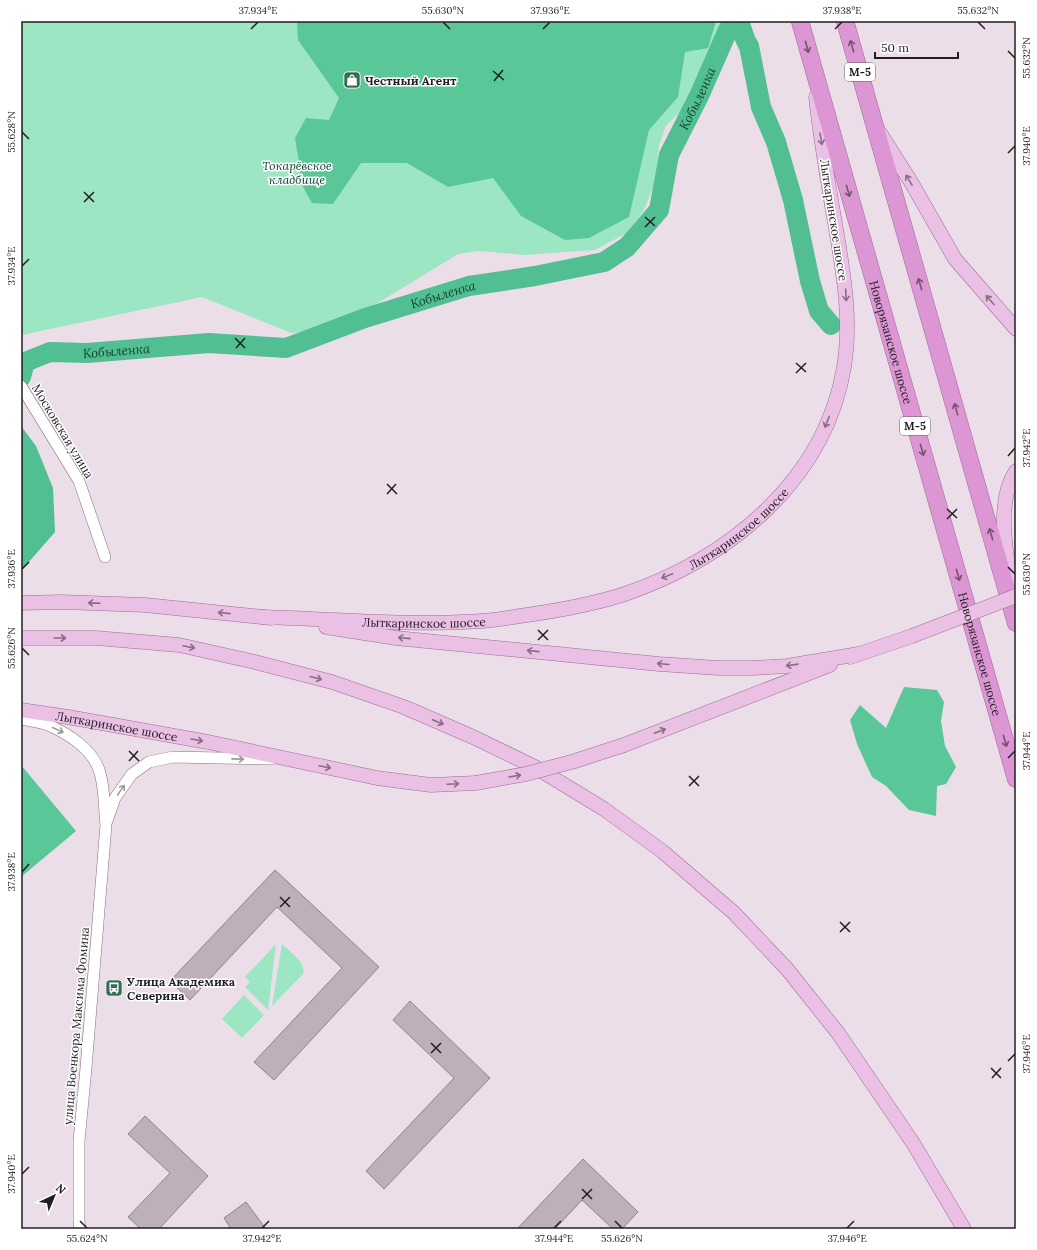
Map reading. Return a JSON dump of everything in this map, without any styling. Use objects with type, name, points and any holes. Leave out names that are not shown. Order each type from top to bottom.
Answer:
[{"type":"highway","name":"Новорязанское шоссе","points":[[800,21],[1016,779]]},
{"type":"highway","name":"М-5","points":[[845,21],[1015,610]]},
{"type":"main road","name":"Лыткаринское шоссе","points":[[263,617],[441,623],[485,621],[564,610],[625,594],[677,572],[715,551],[746,528],[776,502],[800,472],[820,438],[835,403],[844,367],[847,334],[845,282],[819,132],[814,72]]},
{"type":"main road","points":[[874,124],[911,182],[955,259],[1016,329]]},
{"type":"main road","points":[[1015,610],[1006,543],[1005,511],[1006,493],[1016,471]]},
{"type":"main road","name":"Лыткаринское шоссе","points":[[21,602],[145,605],[263,617],[396,638],[659,664],[718,668],[787,666],[858,654]]},
{"type":"main road","name":"Лыткаринское шоссе","points":[[21,710],[208,742],[378,778],[431,785],[476,783],[526,774],[568,763],[624,744],[858,654],[912,636],[1015,610]]},
{"type":"main road","points":[[21,638],[96,638],[179,645],[255,662],[332,682],[404,707],[473,737],[535,767],[604,809],[662,851],[734,913],[787,969],[838,1033],[913,1143],[964,1229]]},
{"type":"street","name":"Московская улица","points":[[21,386],[79,481],[105,557]]},
{"type":"street","name":"улица Военкора Максима Фомина","points":[[21,719],[47,725],[64,732],[80,744],[93,757],[100,773],[106,825],[79,1141],[80,1229]]},
{"type":"street","name":"улица Военкора Максима Фомина","points":[[106,825],[116,798],[132,774],[149,762],[173,757],[288,760]]},
{"type":"green space","name":"Токарёвское кладбище","points":[[21,21],[727,21],[719,47],[693,99],[666,126],[659,145],[656,181],[643,212],[625,234],[595,250],[525,255],[478,251],[458,254],[378,303],[305,332],[291,333],[202,297],[22,335]]},
{"type":"green space","points":[[276,944],[268,1010],[245,987],[250,982],[245,977]]},
{"type":"green space","points":[[282,944],[300,962],[304,970],[303,974],[272,1006]]},
{"type":"green space","points":[[244,995],[264,1015],[242,1038],[222,1019]]},
{"type":"shaded area","points":[[297,21],[716,21],[708,48],[685,52],[678,97],[649,130],[629,217],[589,238],[565,240],[521,216],[493,178],[448,187],[407,163],[361,163],[333,204],[312,203],[303,187],[295,138],[306,118],[329,120],[339,98],[298,40]]},
{"type":"shaded area","points":[[21,426],[36,446],[53,488],[55,532],[21,571]]},
{"type":"shaded area","points":[[904,687],[937,690],[944,702],[941,721],[945,746],[956,767],[946,784],[937,786],[936,816],[909,810],[886,786],[872,777],[857,744],[850,720],[860,705],[886,728]]},
{"type":"shaded area","points":[[21,765],[76,831],[21,877]]},
{"type":"building","points":[[275,870],[379,967],[274,1080],[254,1062],[342,968],[277,907],[190,1000],[170,981]]},
{"type":"building","points":[[410,1001],[490,1078],[384,1189],[366,1171],[454,1078],[393,1020]]},
{"type":"building","points":[[145,1116],[208,1176],[159,1229],[141,1229],[128,1217],[170,1173],[128,1134]]},
{"type":"building","points":[[583,1159],[638,1212],[622,1229],[613,1229],[582,1200],[555,1229],[517,1229]]},
{"type":"building","points":[[246,1202],[266,1229],[231,1229],[224,1218]]},
{"type":"waterway","name":"Кобыленка","points":[[21,377],[25,362],[50,352],[87,353],[209,343],[286,348],[365,318],[469,286],[535,276],[604,262],[627,247],[659,210],[669,155],[699,96],[733,21]]},
{"type":"waterway","name":"Кобыленка","points":[[738,21],[745,40],[749,46],[761,107],[776,142],[793,200],[810,281],[819,311],[831,325]]},
{"type":"place","name":"Честный Агент","points":[[352,80]]},
{"type":"place","name":"Улица Академика Северина","points":[[114,988]]}]
